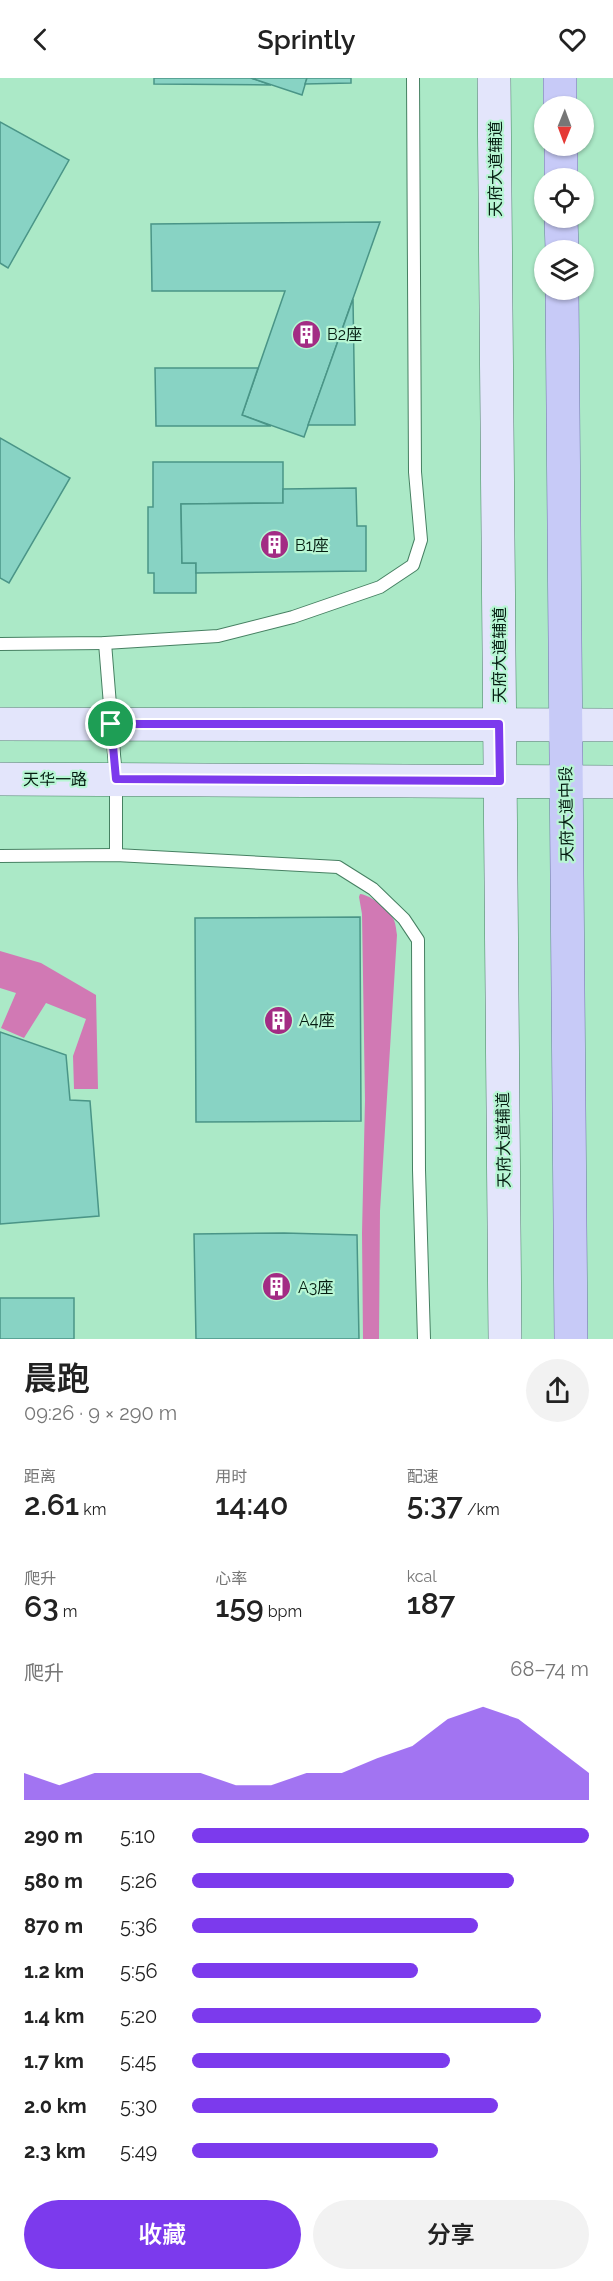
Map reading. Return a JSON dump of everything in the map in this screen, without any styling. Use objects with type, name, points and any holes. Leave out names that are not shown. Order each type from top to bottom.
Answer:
[{"type":"main road","points":[[560,78],[560,96]]},
{"type":"main road","name":"天府大道中段","points":[[562,300],[571,1339]]},
{"type":"street","name":"天府大道辅道","points":[[494,78],[505,1339]]},
{"type":"street","points":[[0,724],[613,725]]},
{"type":"street","name":"天华一路","points":[[0,779],[613,782]]},
{"type":"lane","points":[[0,644],[105,643],[218,636],[293,617],[380,587],[413,565],[421,540],[416,472],[413,78]]},
{"type":"lane","points":[[105,643],[116,779],[116,855]]},
{"type":"lane","points":[[0,856],[116,855],[338,867],[373,889],[404,919],[418,939],[419,1170],[424,1339]]},
{"type":"shaded area","points":[[360,894],[374,900],[388,912],[394,920],[397,935],[380,1211],[379,1339],[363,1339],[362,1233],[365,1100]]},
{"type":"shaded area","points":[[0,951],[41,963],[96,995],[98,1089],[74,1089],[73,1056],[86,1019],[46,1003],[24,1038],[1,1028],[16,993],[0,988]]},
{"type":"building","points":[[154,78],[251,78],[271,85],[154,84]]},
{"type":"building","points":[[251,78],[307,78],[302,95]]},
{"type":"building","points":[[307,78],[351,78],[351,83],[305,84]]},
{"type":"building","points":[[0,122],[69,160],[8,268],[0,263]]},
{"type":"building","name":"B2座","points":[[380,222],[304,437],[242,415],[285,291],[152,291],[151,224]]},
{"type":"building","points":[[353,299],[355,425],[308,425]]},
{"type":"building","points":[[155,368],[258,368],[242,415],[271,426],[156,426]]},
{"type":"building","points":[[0,438],[70,478],[9,583],[0,578]]},
{"type":"building","points":[[153,462],[283,462],[283,503],[181,504],[182,563],[196,563],[196,593],[154,593],[154,573],[148,573],[148,507],[153,507]]},
{"type":"building","name":"B1座","points":[[356,488],[357,526],[366,526],[366,571],[196,573],[196,563],[182,563],[181,504],[283,503],[283,489]]},
{"type":"building","name":"A4座","points":[[360,917],[361,1121],[196,1122],[195,918]]},
{"type":"building","points":[[0,1032],[66,1055],[70,1100],[90,1101],[99,1216],[0,1224]]},
{"type":"building","name":"A3座","points":[[194,1234],[357,1235],[359,1339],[196,1339]]},
{"type":"building","points":[[0,1298],[74,1298],[74,1339],[0,1339]]},
{"type":"place","name":"B2座","points":[[306,334]]},
{"type":"place","name":"B1座","points":[[274,545]]},
{"type":"place","name":"A4座","points":[[278,1020]]},
{"type":"place","name":"A3座","points":[[277,1287]]},
{"type":"route","points":[[111,724],[402,726],[499,724],[500,781],[116,779],[111,724]]}]
